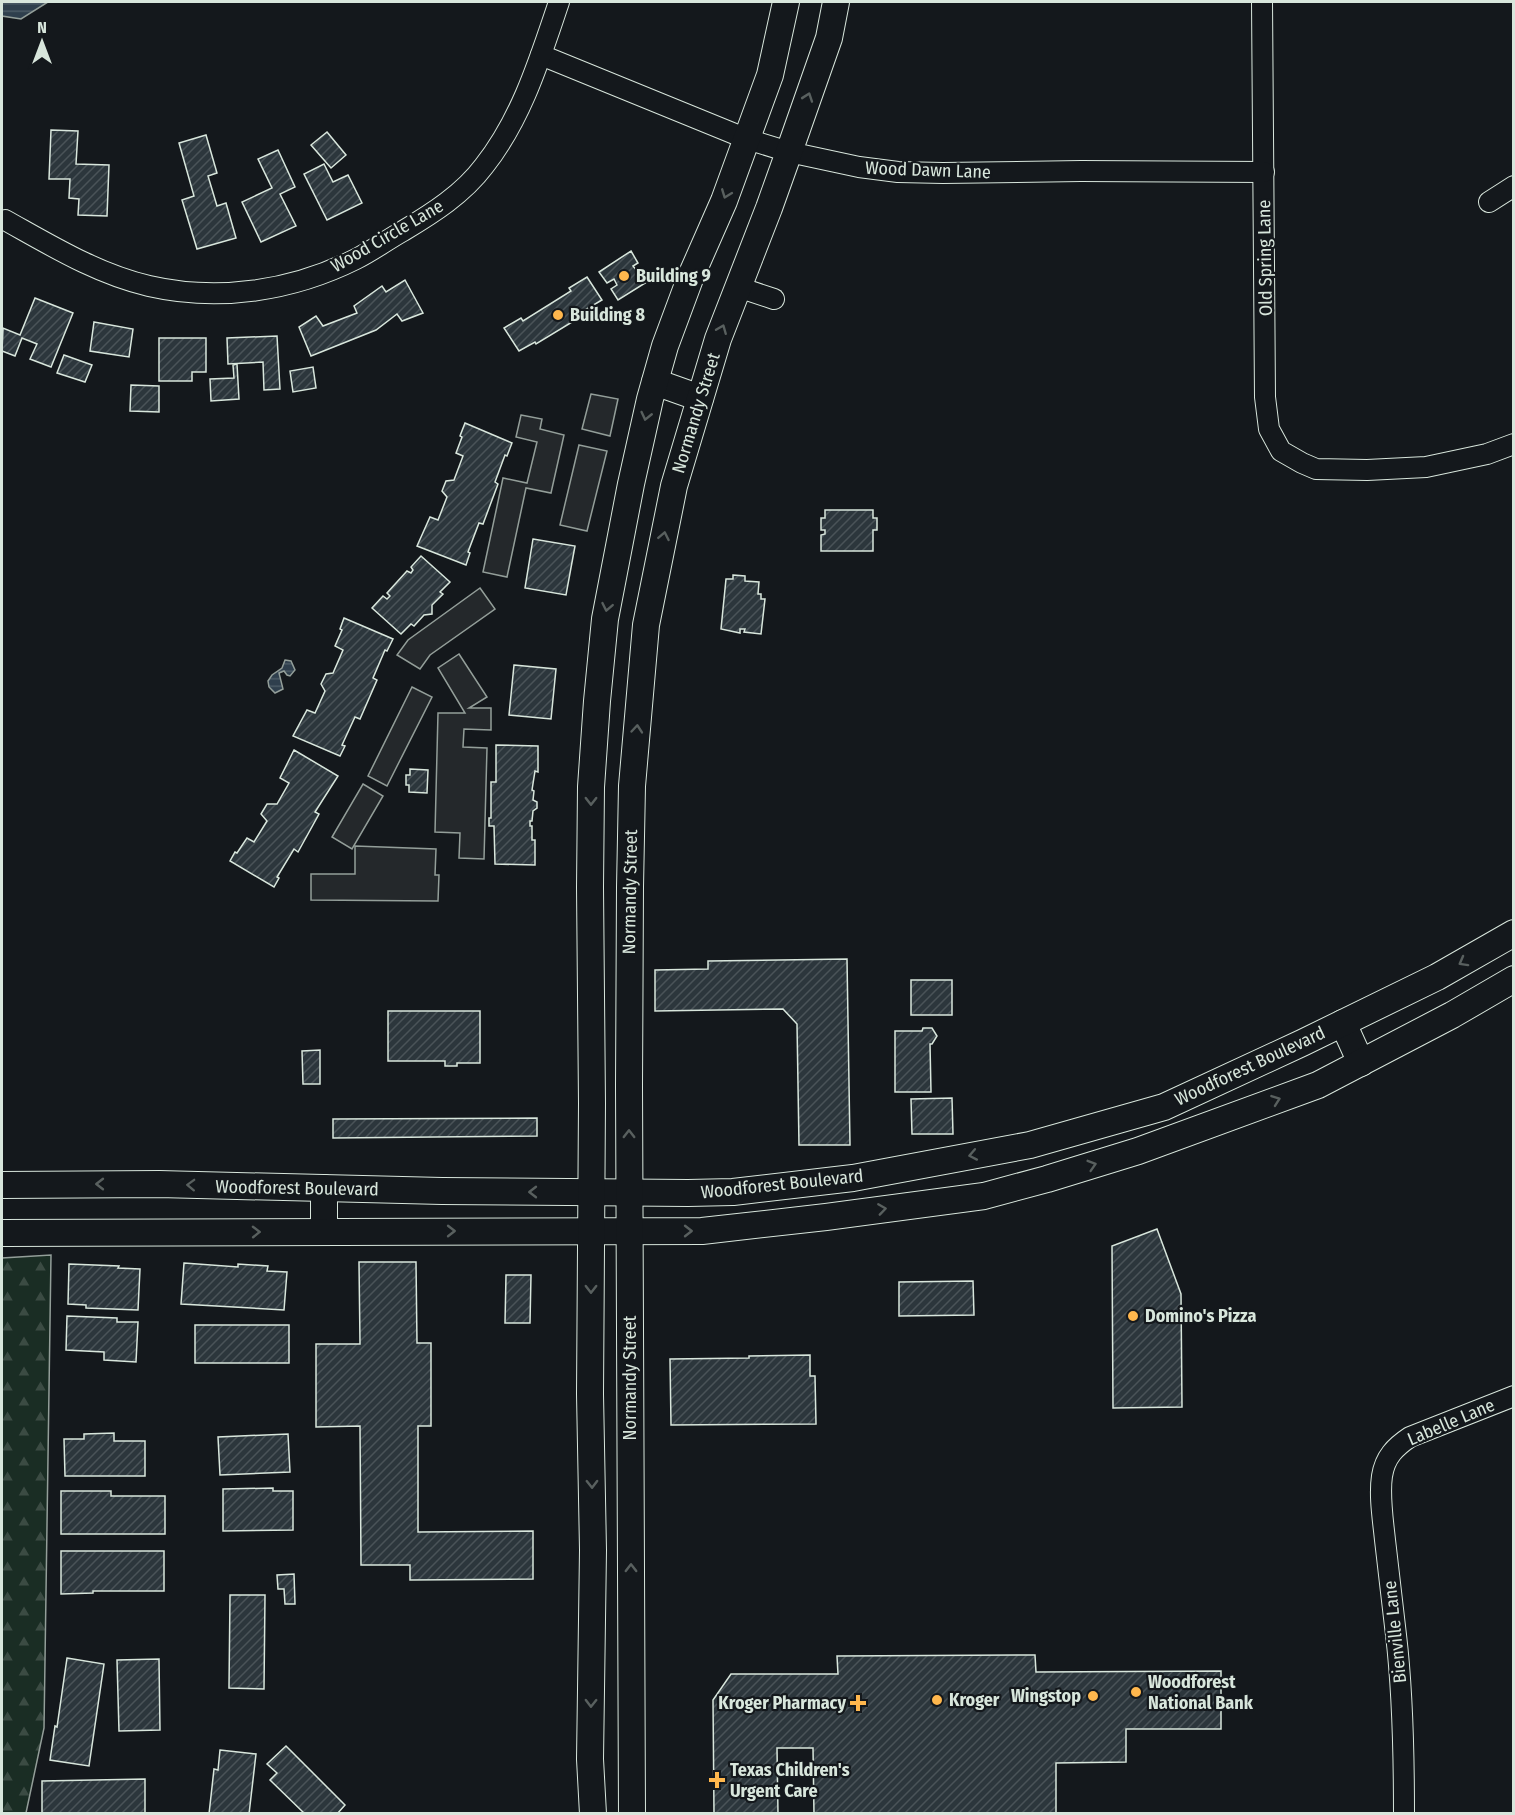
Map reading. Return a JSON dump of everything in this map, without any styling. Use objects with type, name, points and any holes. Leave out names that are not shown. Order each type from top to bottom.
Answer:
[{"type":"main road","points":[[593,1814],[590,1759],[592,1192],[590,887],[591,787],[603,639],[631,484],[665,346],[691,276],[724,201],[770,75],[786,2]]},
{"type":"main road","name":"Normandy Street","points":[[632,1814],[630,887],[632,786],[646,625],[674,486],[700,398],[718,339],[789,152],[829,38],[836,2]]},
{"type":"main road","points":[[655,382],[700,398]]},
{"type":"main road","points":[[603,639],[645,643]]},
{"type":"main road","points":[[590,887],[630,887]]},
{"type":"main road","name":"Woodforest Boulevard","points":[[2,1185],[159,1184],[592,1192],[733,1192],[853,1178],[1030,1145],[1164,1107],[1343,1023],[1437,976],[1514,933]]},
{"type":"main road","name":"Woodforest Boulevard","points":[[2,1233],[702,1231],[984,1196],[1138,1151],[1318,1085],[1514,980]]},
{"type":"main road","points":[[1343,1023],[1361,1063]]},
{"type":"main road","points":[[1030,1145],[1047,1179]]},
{"type":"main road","points":[[324,1188],[324,1231]]},
{"type":"main road","points":[[592,1514],[631,1512]]},
{"type":"main road","points":[[592,1645],[631,1645]]},
{"type":"street","name":"Wood Circle Lane","points":[[4,220],[101,270],[147,286],[179,292],[217,294],[258,291],[319,275],[357,258],[410,226],[444,205],[473,180],[504,138],[526,94],[559,2]]},
{"type":"street","name":"Old Spring Lane","points":[[1262,2],[1265,397],[1269,429],[1281,451],[1302,464],[1316,469],[1367,470],[1426,467],[1487,454],[1514,444]]},
{"type":"street","name":"Wood Dawn Lane","points":[[541,55],[747,139],[789,152],[859,167],[898,172],[1264,172]]},
{"type":"street","points":[[1489,202],[1514,186]]},
{"type":"street","points":[[738,287],[774,299]]},
{"type":"street","name":"Labelle Lane","points":[[1391,1453],[1395,1446],[1410,1437],[1514,1396]]},
{"type":"street","name":"Bienville Lane","points":[[1391,1453],[1386,1460],[1382,1477],[1382,1497],[1398,1650],[1403,1731],[1404,1814]]},
{"type":"green space","points":[[51,1255],[44,1728],[26,1813],[2,1813],[2,1258]]},
{"type":"shaded area","points":[[591,394],[618,399],[610,436],[582,429]]},
{"type":"shaded area","points":[[521,415],[542,419],[540,429],[564,435],[551,493],[526,488],[507,577],[483,572],[503,478],[527,483],[537,442],[516,437]]},
{"type":"shaded area","points":[[579,445],[607,451],[587,531],[560,525]]},
{"type":"shaded area","points":[[480,588],[495,609],[430,655],[420,669],[397,655],[408,640]]},
{"type":"shaded area","points":[[459,654],[487,697],[469,708],[491,708],[491,730],[464,729],[463,747],[487,748],[484,859],[459,858],[460,833],[435,832],[438,713],[465,713],[438,668]]},
{"type":"shaded area","points":[[412,687],[432,697],[387,786],[368,776]]},
{"type":"shaded area","points":[[363,784],[383,796],[352,849],[332,837]]},
{"type":"shaded area","points":[[355,846],[436,849],[435,875],[439,875],[438,901],[311,900],[311,874],[355,874]]},
{"type":"water","points":[[2,2],[48,2],[21,19],[2,16]]},
{"type":"water","points":[[285,660],[291,661],[295,670],[290,676],[284,671],[279,673],[283,689],[275,693],[269,687],[268,681],[282,668]]},
{"type":"building","points":[[51,130],[78,131],[76,164],[109,165],[107,216],[78,215],[79,199],[69,198],[70,179],[49,179]]},
{"type":"building","points":[[327,132],[346,155],[331,168],[311,145]]},
{"type":"building","points":[[206,135],[217,173],[208,176],[217,206],[226,203],[236,238],[197,249],[182,200],[194,196],[179,143]]},
{"type":"building","points":[[278,150],[295,187],[280,194],[296,226],[261,242],[242,202],[272,188],[258,159]]},
{"type":"building","points":[[324,164],[333,182],[348,175],[362,203],[327,220],[304,174]]},
{"type":"building","name":"Building 9","points":[[631,251],[638,263],[633,266],[637,271],[642,268],[650,280],[618,300],[611,289],[617,285],[614,279],[607,283],[599,272]]},
{"type":"building","name":"Building 8","points":[[587,277],[602,300],[585,310],[587,313],[536,344],[535,342],[519,351],[504,328],[521,318],[523,321],[571,291],[569,288]]},
{"type":"building","points":[[405,280],[423,313],[402,321],[397,314],[376,330],[311,356],[299,327],[316,316],[323,326],[357,313],[354,306],[382,286],[386,292]]},
{"type":"building","points":[[35,298],[73,313],[51,367],[30,359],[37,344],[22,338],[15,356],[2,351],[3,328],[20,335]]},
{"type":"building","points":[[94,322],[133,329],[129,357],[90,351]]},
{"type":"building","points":[[277,336],[280,389],[264,390],[263,362],[228,364],[227,338]]},
{"type":"building","points":[[159,338],[206,338],[206,372],[192,372],[192,381],[159,381]]},
{"type":"building","points":[[64,355],[92,365],[85,382],[57,373]]},
{"type":"building","points":[[237,364],[239,399],[211,401],[210,379],[234,378],[233,365]]},
{"type":"building","points":[[313,367],[316,388],[293,392],[290,371]]},
{"type":"building","points":[[131,385],[159,386],[159,412],[130,411]]},
{"type":"building","points":[[465,423],[512,443],[495,482],[498,484],[483,524],[479,523],[468,552],[470,553],[466,565],[417,546],[430,517],[438,520],[447,497],[442,491],[446,481],[454,480],[463,456],[456,453]]},
{"type":"building","points":[[825,510],[873,510],[873,518],[877,518],[877,530],[873,530],[873,551],[821,551],[821,535],[825,534],[825,530],[821,530],[821,518],[825,518]]},
{"type":"building","points":[[533,539],[575,546],[566,595],[525,588]]},
{"type":"building","points":[[421,556],[450,582],[440,592],[443,594],[432,605],[432,614],[424,615],[414,626],[411,624],[401,634],[372,608],[383,596],[387,599],[390,596],[387,593],[407,571],[411,573],[413,570],[411,567]]},
{"type":"building","points":[[733,575],[745,576],[745,581],[759,582],[758,594],[761,594],[761,599],[765,599],[761,634],[744,632],[745,629],[740,629],[740,633],[721,629],[726,579],[733,579]]},
{"type":"building","points":[[344,618],[393,639],[387,651],[385,650],[373,678],[377,680],[360,719],[355,717],[342,745],[345,746],[340,756],[293,736],[307,710],[315,713],[325,691],[321,684],[326,674],[333,673],[343,650],[335,646]]},
{"type":"building","points":[[514,665],[556,669],[551,719],[509,715]]},
{"type":"building","points":[[496,745],[538,746],[538,772],[535,771],[532,790],[537,808],[533,811],[532,821],[530,821],[532,840],[535,840],[535,865],[495,864],[494,826],[489,826],[489,818],[491,818],[491,782],[496,782]]},
{"type":"building","points":[[294,750],[338,776],[315,812],[319,814],[298,852],[294,849],[277,877],[279,878],[274,887],[230,861],[247,838],[254,842],[267,821],[261,814],[267,804],[277,804],[289,783],[280,778]]},
{"type":"building","points":[[410,769],[428,770],[427,793],[409,792],[406,775],[410,775]]},
{"type":"building","points":[[847,959],[850,1145],[799,1145],[797,1024],[783,1009],[655,1011],[655,970],[708,969],[708,961]]},
{"type":"building","points":[[911,980],[952,980],[952,1015],[911,1015]]},
{"type":"building","points":[[388,1011],[480,1011],[480,1063],[457,1063],[457,1066],[445,1066],[445,1061],[388,1061]]},
{"type":"building","points":[[923,1028],[932,1028],[937,1036],[930,1044],[931,1092],[895,1092],[895,1031],[922,1031]]},
{"type":"building","points":[[320,1050],[320,1084],[303,1084],[302,1051]]},
{"type":"building","points":[[952,1098],[953,1134],[912,1134],[911,1099]]},
{"type":"building","points":[[537,1118],[537,1136],[333,1138],[333,1119]]},
{"type":"building","points":[[1157,1229],[1181,1294],[1182,1407],[1113,1408],[1112,1246]]},
{"type":"building","points":[[359,1262],[416,1262],[417,1343],[431,1343],[431,1426],[418,1426],[418,1532],[533,1531],[533,1579],[410,1580],[410,1565],[361,1565],[360,1426],[316,1427],[316,1344],[360,1344]]},
{"type":"building","points":[[184,1263],[238,1267],[238,1264],[268,1266],[267,1271],[287,1272],[284,1310],[181,1304]]},
{"type":"building","points":[[69,1264],[140,1269],[138,1310],[86,1308],[86,1305],[68,1304]]},
{"type":"building","points":[[506,1275],[531,1275],[530,1323],[505,1323]]},
{"type":"building","points":[[973,1281],[974,1315],[899,1316],[899,1282]]},
{"type":"building","points":[[67,1316],[117,1318],[117,1322],[138,1322],[136,1362],[104,1360],[104,1352],[66,1350]]},
{"type":"building","points":[[195,1325],[289,1325],[289,1363],[195,1363]]},
{"type":"building","points":[[810,1355],[810,1376],[815,1376],[816,1424],[671,1425],[670,1359]]},
{"type":"building","points":[[114,1433],[114,1441],[145,1441],[145,1476],[65,1476],[64,1439],[84,1439],[84,1434]]},
{"type":"building","points":[[288,1434],[290,1472],[220,1475],[218,1437]]},
{"type":"building","points":[[273,1488],[273,1491],[293,1491],[293,1530],[223,1531],[223,1489]]},
{"type":"building","points":[[61,1491],[111,1491],[111,1496],[165,1496],[165,1534],[61,1534]]},
{"type":"building","points":[[61,1551],[164,1551],[164,1591],[93,1591],[93,1593],[61,1594]]},
{"type":"building","points":[[294,1574],[295,1604],[285,1604],[284,1589],[278,1589],[277,1575]]},
{"type":"building","points":[[230,1595],[265,1595],[264,1689],[229,1688]]},
{"type":"building","points":[[1035,1655],[1036,1672],[1221,1671],[1221,1729],[1126,1729],[1126,1762],[1056,1763],[1056,1814],[814,1814],[813,1748],[777,1748],[778,1814],[714,1814],[713,1700],[731,1674],[838,1674],[837,1656]]},
{"type":"building","points":[[67,1658],[104,1664],[89,1766],[50,1760]]},
{"type":"building","points":[[159,1659],[160,1730],[119,1731],[117,1660]]},
{"type":"building","points":[[286,1746],[345,1805],[337,1814],[305,1814],[270,1780],[277,1773],[267,1764]]},
{"type":"building","points":[[220,1750],[256,1754],[249,1814],[209,1814],[214,1769],[218,1770]]},
{"type":"building","points":[[145,1779],[145,1814],[42,1814],[42,1781]]},
{"type":"place","name":"Building 9","points":[[624,276]]},
{"type":"place","name":"Building 8","points":[[558,315]]},
{"type":"place","name":"Domino's Pizza","points":[[1133,1316]]},
{"type":"place","name":"Woodforest National Bank","points":[[1136,1692]]},
{"type":"place","name":"Wingstop","points":[[1093,1696]]},
{"type":"place","name":"Kroger","points":[[937,1700]]},
{"type":"place","name":"Kroger Pharmacy","points":[[858,1703]]},
{"type":"place","name":"Texas Children's Urgent Care","points":[[717,1780]]}]
